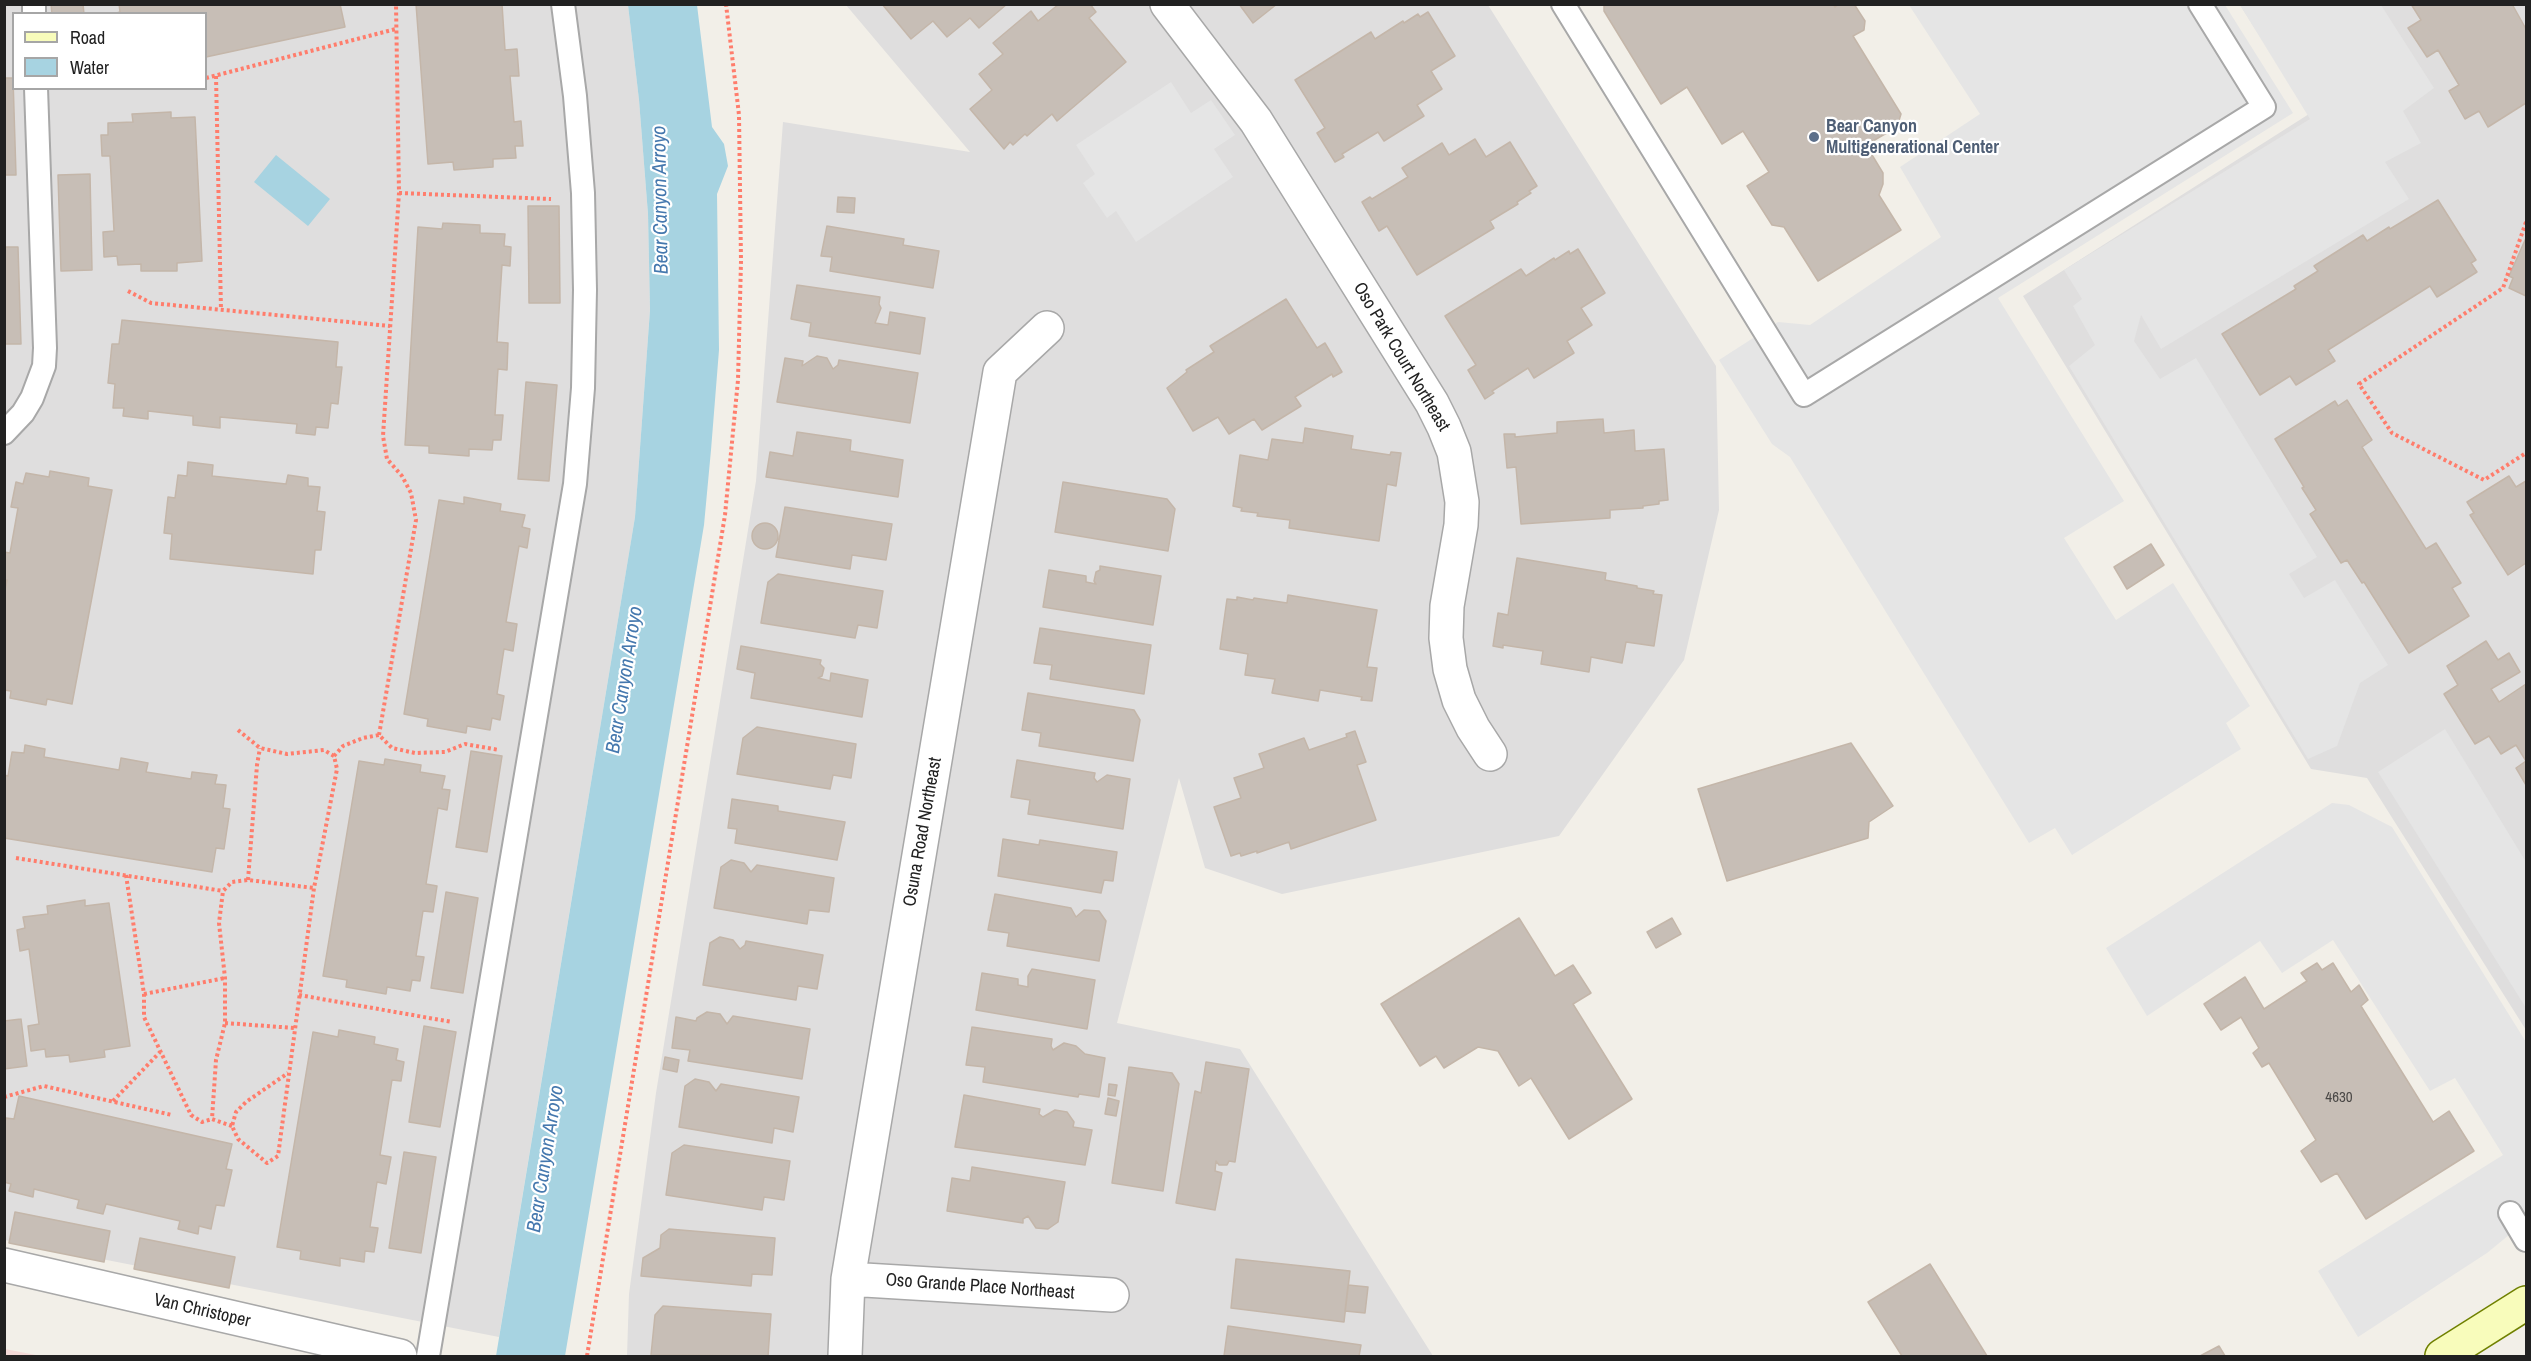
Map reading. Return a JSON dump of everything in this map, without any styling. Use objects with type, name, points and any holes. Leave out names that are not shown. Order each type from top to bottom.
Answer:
[{"type":"main road","points":[[2442,1356],[2526,1303]]},
{"type":"street","name":"Oso Park Court Northeast","points":[[1167,4],[1256,121],[1432,403],[1444,427],[1454,452],[1462,502],[1446,638],[1459,700],[1490,754]]},
{"type":"street","name":"Osuna Road Northeast","points":[[845,1356],[848,1279],[1000,372],[1047,328]]},
{"type":"street","name":"Van Christoper","points":[[4,1265],[400,1356]]},
{"type":"street","name":"Oso Grande Place Northeast","points":[[848,1279],[1112,1295]]},
{"type":"lane","points":[[428,1356],[575,484],[583,387],[585,290],[583,194],[575,96],[563,4]]},
{"type":"lane","points":[[1563,4],[1804,395],[2264,107],[2200,4]]},
{"type":"lane","points":[[4,433],[23,413],[32,398],[44,366],[36,90]]},
{"type":"lane","points":[[2510,1213],[2526,1240]]},
{"type":"path","points":[[379,735],[416,519],[411,493],[402,477],[387,459],[383,436],[399,193],[396,4]]},
{"type":"path","points":[[587,1356],[725,515],[738,380],[741,261],[739,115],[726,4]]},
{"type":"path","points":[[207,78],[396,29]]},
{"type":"path","points":[[216,76],[221,310]]},
{"type":"path","points":[[399,193],[558,199]]},
{"type":"path","points":[[2526,222],[2503,288],[2359,384],[2392,433],[2484,480],[2526,453]]},
{"type":"path","points":[[128,291],[150,303],[390,326]]},
{"type":"path","points":[[237,730],[260,748],[287,754],[324,750],[334,756],[337,769],[314,888],[278,1156],[267,1163],[238,1139],[232,1126],[236,1113],[246,1102],[288,1073]]},
{"type":"path","points":[[379,735],[392,748],[415,753],[445,752],[465,744],[504,750]]},
{"type":"path","points":[[334,756],[343,746],[363,738],[379,735]]},
{"type":"path","points":[[248,880],[256,765],[260,748]]},
{"type":"path","points":[[16,858],[223,891]]},
{"type":"path","points":[[126,875],[144,994],[144,1017],[191,1116],[202,1122],[212,1119],[232,1126]]},
{"type":"path","points":[[212,1119],[216,1060],[225,1023],[225,978],[219,923],[223,891],[231,882],[248,880],[314,888]]},
{"type":"path","points":[[144,994],[225,978]]},
{"type":"path","points":[[299,995],[456,1023]]},
{"type":"path","points":[[225,1023],[294,1028]]},
{"type":"path","points":[[112,1101],[160,1052]]},
{"type":"path","points":[[4,1097],[44,1086],[172,1115]]},
{"type":"shaded area","points":[[4,5],[628,5],[639,100],[648,214],[650,310],[635,517],[499,1337],[5,1240]]},
{"type":"shaded area","points":[[846,5],[1488,5],[1716,366],[1719,510],[1684,660],[1559,836],[1282,894],[1205,868],[1179,778],[1117,1023],[1240,1049],[1433,1356],[627,1356],[629,1294],[656,1093],[756,481],[783,122],[970,152]]},
{"type":"shaded area","points":[[1909,5],[2225,5],[2293,113],[1998,298],[2124,501],[2064,538],[2116,620],[2173,583],[2250,706],[2226,723],[2241,749],[2072,855],[2055,828],[2029,843],[1790,457],[1772,444],[1719,360],[1778,322],[1810,325],[1941,237],[1900,167],[1980,114]]},
{"type":"shaded area","points":[[2240,5],[2526,5],[2526,1030],[2367,778],[2311,769],[2023,296],[2309,114]]},
{"type":"shaded area","points":[[2240,5],[2381,5],[2434,88],[2403,111],[2421,143],[2385,162],[2409,199],[2161,349],[2141,315],[2134,341],[2160,379],[2196,358],[2317,557],[2289,574],[2304,598],[2335,580],[2388,665],[2360,683],[2337,746],[2308,759],[2069,366],[2095,345],[2073,306],[2082,299],[2064,270],[2310,119]]},
{"type":"shaded area","points":[[1171,82],[1191,113],[1211,100],[1235,135],[1214,149],[1233,177],[1136,242],[1116,211],[1107,218],[1083,183],[1095,174],[1076,145]]},
{"type":"shaded area","points":[[2445,729],[2526,862],[2526,1008],[2378,772]]},
{"type":"shaded area","points":[[2332,803],[2349,805],[2392,827],[2526,1042],[2526,1221],[2487,1253],[2358,1337],[2318,1271],[2503,1155],[2455,1078],[2430,1091],[2333,940],[2282,973],[2260,941],[2147,1016],[2106,948]]},
{"type":"shaded area","points":[[5,1349],[41,1356],[5,1356]]},
{"type":"water","name":"Bear Canyon Arroyo","points":[[628,5],[697,5],[712,127],[724,144],[728,166],[717,194],[719,350],[704,525],[565,1356],[496,1356],[635,517],[650,310],[648,214],[639,100]]},
{"type":"water","points":[[276,155],[330,199],[308,226],[254,182]]},
{"type":"building","points":[[51,4],[83,4],[84,12],[52,12]]},
{"type":"building","points":[[119,4],[340,4],[345,27],[207,57],[207,12],[120,12]]},
{"type":"building","points":[[416,4],[502,4],[505,50],[517,49],[519,76],[510,76],[514,122],[521,121],[523,146],[515,146],[516,158],[493,159],[493,167],[454,170],[453,162],[428,164]]},
{"type":"building","points":[[882,4],[1007,4],[979,28],[970,18],[947,37],[933,21],[911,39]]},
{"type":"building","points":[[1059,4],[1090,4],[1096,12],[1089,18],[1126,62],[1057,121],[1052,114],[1027,136],[1025,134],[1013,145],[1010,142],[1004,149],[970,109],[992,90],[979,74],[1003,54],[993,43],[1031,11],[1038,21]]},
{"type":"building","points":[[1239,4],[1277,4],[1253,23]]},
{"type":"building","name":"Bear Canyon Multigenerational Center","points":[[1833,4],[1835,7],[1839,4],[1854,4],[1865,21],[1864,30],[1853,36],[1901,114],[1897,127],[1866,145],[1883,173],[1883,184],[1879,195],[1901,230],[1818,281],[1784,227],[1772,225],[1747,186],[1769,172],[1743,131],[1722,144],[1687,87],[1661,104],[1604,11],[1604,5]]},
{"type":"building","points":[[2411,4],[2512,4],[2526,29],[2526,103],[2488,127],[2479,111],[2465,119],[2449,91],[2459,85],[2438,50],[2427,57],[2408,28],[2421,20]]},
{"type":"building","points":[[1428,12],[1455,56],[1431,71],[1442,89],[1417,105],[1424,116],[1384,141],[1378,132],[1342,154],[1344,157],[1335,162],[1317,133],[1325,128],[1295,80],[1371,32],[1375,39],[1403,21],[1404,23],[1418,14],[1420,17]]},
{"type":"building","points":[[4,78],[12,78],[16,175],[4,175]]},
{"type":"building","points":[[171,112],[171,118],[195,117],[202,261],[177,263],[177,271],[141,271],[141,264],[118,265],[117,256],[104,257],[103,232],[114,231],[110,156],[102,156],[101,135],[108,135],[108,123],[133,122],[132,114]]},
{"type":"building","points":[[1475,139],[1486,157],[1510,142],[1537,186],[1517,202],[1518,204],[1490,221],[1494,228],[1417,275],[1387,226],[1379,231],[1362,202],[1370,197],[1372,199],[1408,177],[1402,168],[1442,143],[1449,155]]},
{"type":"building","points":[[90,174],[92,270],[61,271],[58,175]]},
{"type":"building","points":[[838,197],[855,198],[854,213],[837,212]]},
{"type":"building","points":[[2438,200],[2476,260],[2471,263],[2477,272],[2437,297],[2430,286],[2328,350],[2335,361],[2296,385],[2290,376],[2260,395],[2222,334],[2296,289],[2294,286],[2318,271],[2314,266],[2363,235],[2367,241]]},
{"type":"building","points":[[528,206],[559,206],[560,303],[529,303]]},
{"type":"building","points":[[443,223],[480,225],[480,233],[505,234],[504,246],[511,247],[510,266],[502,265],[497,342],[508,343],[507,370],[498,369],[495,415],[503,415],[501,440],[493,440],[492,450],[469,449],[469,456],[429,453],[429,446],[405,445],[418,227],[442,229]]},
{"type":"building","points":[[827,226],[904,239],[903,245],[939,251],[933,288],[830,271],[832,257],[821,256]]},
{"type":"building","points":[[2526,238],[2526,296],[2509,288],[2513,278],[2509,276]]},
{"type":"building","points":[[4,247],[18,247],[21,344],[4,344]]},
{"type":"building","points":[[1578,249],[1605,293],[1581,308],[1592,325],[1567,341],[1574,353],[1534,378],[1528,368],[1492,391],[1494,393],[1485,399],[1468,370],[1476,365],[1445,316],[1521,269],[1526,276],[1554,258],[1555,260],[1569,251],[1570,254]]},
{"type":"building","points":[[797,285],[880,297],[881,308],[875,323],[888,325],[890,312],[925,318],[920,354],[809,336],[811,323],[791,319]]},
{"type":"building","points":[[1286,299],[1317,348],[1325,343],[1342,372],[1333,377],[1332,374],[1295,397],[1301,406],[1262,430],[1254,419],[1229,434],[1218,417],[1193,431],[1167,388],[1187,372],[1186,370],[1214,352],[1210,346]]},
{"type":"building","points":[[122,320],[338,342],[336,367],[342,367],[338,404],[331,403],[328,428],[316,427],[315,435],[296,433],[297,424],[220,417],[220,428],[193,425],[193,416],[148,411],[148,419],[123,416],[124,408],[113,408],[115,384],[108,383],[112,344],[119,344]]},
{"type":"building","points":[[817,356],[827,358],[833,369],[838,365],[839,360],[918,373],[910,423],[777,402],[785,358],[803,361],[802,366]]},
{"type":"building","points":[[526,382],[557,385],[549,481],[518,479]]},
{"type":"building","points":[[2347,400],[2372,440],[2362,447],[2426,549],[2436,543],[2461,583],[2452,588],[2469,616],[2409,653],[2364,582],[2362,583],[2347,560],[2341,563],[2310,514],[2316,510],[2275,439],[2335,401],[2338,406]]},
{"type":"building","points":[[1603,419],[1604,433],[1634,430],[1635,451],[1664,449],[1668,500],[1643,506],[1643,508],[1610,510],[1610,518],[1521,524],[1516,467],[1507,468],[1504,434],[1515,434],[1515,437],[1557,433],[1557,422]]},
{"type":"building","points":[[1305,428],[1353,436],[1351,449],[1390,455],[1391,452],[1401,453],[1396,486],[1387,484],[1379,541],[1289,528],[1290,520],[1257,516],[1258,513],[1241,511],[1242,508],[1233,506],[1240,455],[1268,460],[1272,439],[1303,443]]},
{"type":"building","points":[[797,432],[851,440],[850,451],[903,460],[898,497],[766,477],[770,452],[793,456]]},
{"type":"building","points":[[188,462],[213,465],[212,476],[286,484],[288,475],[308,478],[308,486],[320,487],[317,511],[325,512],[321,550],[315,550],[313,574],[170,559],[172,534],[164,533],[168,497],[175,498],[178,475],[187,476]]},
{"type":"building","points":[[50,471],[89,478],[88,486],[112,490],[72,704],[47,699],[46,705],[10,698],[11,691],[4,690],[4,595],[7,580],[4,580],[4,552],[10,553],[18,508],[11,507],[16,482],[23,484],[26,473],[49,477]]},
{"type":"building","points":[[2509,476],[2516,487],[2526,481],[2526,563],[2508,575],[2470,515],[2474,513],[2467,502]]},
{"type":"building","points":[[1063,482],[1167,499],[1175,509],[1168,551],[1055,532]]},
{"type":"building","points":[[464,497],[501,504],[500,511],[525,515],[522,527],[530,529],[527,548],[519,546],[506,622],[517,624],[513,651],[504,649],[497,694],[504,696],[500,720],[492,718],[490,730],[467,726],[466,733],[427,726],[428,719],[404,714],[439,500],[464,504]]},
{"type":"building","points":[[785,507],[892,524],[886,560],[852,555],[850,569],[776,557]]},
{"type":"building","points":[[765,523],[774,527],[778,536],[774,545],[765,549],[756,545],[752,536],[756,527]]},
{"type":"building","points":[[2151,544],[2164,565],[2127,589],[2114,567]]},
{"type":"building","points":[[1517,558],[1606,573],[1605,580],[1637,586],[1637,588],[1654,591],[1653,594],[1662,595],[1654,646],[1626,642],[1622,663],[1591,657],[1589,672],[1541,664],[1543,651],[1503,645],[1503,648],[1493,646],[1498,613],[1508,615]]},
{"type":"building","points":[[1100,566],[1161,576],[1153,625],[1043,607],[1049,570],[1086,576],[1086,582],[1096,584],[1094,581],[1096,572],[1100,570]]},
{"type":"building","points":[[778,574],[883,591],[877,628],[858,625],[855,638],[761,623],[768,582]]},
{"type":"building","points":[[1288,595],[1377,610],[1367,667],[1377,668],[1372,701],[1361,700],[1362,697],[1320,690],[1318,701],[1272,693],[1275,679],[1245,675],[1248,654],[1220,649],[1227,599],[1237,600],[1237,597],[1253,600],[1254,598],[1287,603]]},
{"type":"building","points":[[1040,628],[1151,645],[1144,694],[1050,679],[1052,665],[1034,663]]},
{"type":"building","points":[[2486,641],[2498,660],[2509,653],[2520,672],[2491,689],[2499,702],[2526,684],[2526,761],[2516,745],[2501,754],[2489,736],[2475,744],[2444,694],[2458,685],[2447,666]]},
{"type":"building","points":[[741,646],[821,660],[820,664],[824,668],[822,676],[818,678],[830,681],[831,673],[868,680],[862,717],[751,698],[755,673],[737,669]]},
{"type":"building","points":[[1028,693],[1134,710],[1140,720],[1133,761],[1039,746],[1041,733],[1022,730]]},
{"type":"building","points":[[757,727],[856,744],[851,778],[833,775],[830,789],[737,774],[743,738]]},
{"type":"building","points":[[1355,731],[1366,762],[1357,765],[1376,820],[1291,849],[1289,842],[1257,853],[1257,851],[1241,856],[1240,853],[1231,856],[1214,807],[1241,798],[1234,778],[1264,768],[1259,754],[1304,738],[1309,750],[1347,737],[1346,734]]},
{"type":"building","points":[[1851,743],[1893,806],[1869,822],[1868,838],[1727,881],[1698,789]]},
{"type":"building","points":[[25,745],[45,749],[44,757],[119,770],[121,758],[148,763],[146,772],[191,779],[192,772],[217,775],[215,784],[226,785],[223,808],[230,809],[224,849],[216,848],[212,872],[4,838],[4,775],[8,776],[12,752],[24,753]]},
{"type":"building","points":[[471,751],[502,756],[487,852],[456,847]]},
{"type":"building","points":[[385,759],[421,765],[420,772],[445,776],[442,789],[450,790],[447,810],[438,808],[426,884],[437,886],[433,912],[423,911],[416,956],[424,957],[420,981],[412,980],[410,991],[387,987],[386,994],[346,987],[347,980],[323,976],[359,761],[384,765]]},
{"type":"building","points":[[1017,760],[1095,773],[1094,778],[1097,782],[1107,775],[1130,779],[1123,829],[1028,814],[1030,800],[1011,797]]},
{"type":"building","points":[[2526,761],[2526,785],[2516,768]]},
{"type":"building","points":[[732,799],[778,806],[778,811],[845,822],[837,860],[735,843],[737,829],[728,828]]},
{"type":"building","points":[[1003,839],[1039,845],[1040,840],[1117,852],[1113,881],[1104,880],[1101,893],[998,876]]},
{"type":"building","points":[[731,860],[744,863],[751,872],[757,865],[834,878],[829,912],[809,910],[807,924],[714,908],[721,867]]},
{"type":"building","points":[[446,892],[478,898],[463,993],[431,988]]},
{"type":"building","points":[[995,894],[1071,908],[1076,917],[1084,910],[1099,911],[1106,921],[1099,961],[1007,946],[1009,933],[988,930]]},
{"type":"building","points":[[85,900],[85,906],[109,903],[130,1046],[104,1050],[105,1057],[70,1062],[69,1055],[46,1057],[45,1049],[31,1051],[28,1026],[39,1024],[29,949],[20,951],[17,930],[25,928],[23,917],[48,914],[47,906]]},
{"type":"building","points":[[1519,918],[1555,976],[1573,965],[1591,993],[1573,1004],[1632,1099],[1569,1139],[1531,1078],[1519,1086],[1498,1051],[1478,1047],[1444,1068],[1436,1056],[1420,1066],[1381,1004]]},
{"type":"building","points":[[1672,918],[1681,934],[1656,948],[1647,932]]},
{"type":"building","points":[[720,937],[733,940],[740,949],[746,941],[823,955],[817,989],[798,986],[796,1000],[703,985],[710,943]]},
{"type":"building","points":[[2317,963],[2322,970],[2333,963],[2351,992],[2359,985],[2368,1000],[2361,1006],[2433,1122],[2449,1111],[2474,1151],[2366,1219],[2337,1173],[2321,1182],[2301,1151],[2316,1140],[2269,1063],[2262,1067],[2253,1053],[2259,1048],[2241,1017],[2221,1030],[2204,1004],[2245,977],[2264,1009],[2307,981],[2301,973]]},
{"type":"building","points":[[1032,969],[1095,980],[1087,1029],[976,1010],[982,973],[1018,979],[1018,985],[1028,987],[1028,976]]},
{"type":"building","points":[[707,1012],[720,1014],[727,1024],[733,1016],[810,1029],[802,1079],[688,1061],[690,1050],[672,1048],[676,1017],[696,1021]]},
{"type":"building","points":[[21,1019],[27,1066],[4,1069],[4,1021]]},
{"type":"building","points":[[424,1026],[456,1032],[440,1127],[409,1122]]},
{"type":"building","points":[[972,1027],[1052,1039],[1053,1050],[1064,1043],[1076,1046],[1085,1054],[1105,1058],[1099,1097],[1079,1094],[1078,1097],[983,1082],[985,1067],[966,1065]]},
{"type":"building","points":[[339,1030],[375,1037],[374,1044],[398,1049],[396,1060],[404,1062],[401,1081],[392,1080],[380,1155],[391,1157],[386,1184],[377,1182],[370,1227],[378,1228],[374,1252],[365,1251],[364,1262],[340,1258],[340,1266],[300,1259],[301,1251],[277,1247],[313,1032],[338,1037]]},
{"type":"building","points":[[665,1057],[679,1060],[677,1072],[663,1069]]},
{"type":"building","points":[[1206,1062],[1249,1069],[1235,1162],[1229,1161],[1227,1165],[1219,1165],[1216,1161],[1215,1171],[1222,1173],[1215,1210],[1176,1203],[1195,1091],[1201,1093]]},
{"type":"building","points":[[1129,1067],[1172,1073],[1179,1084],[1163,1191],[1112,1183]]},
{"type":"building","points":[[695,1079],[709,1082],[716,1091],[721,1084],[799,1097],[793,1132],[774,1128],[772,1143],[679,1127],[685,1086]]},
{"type":"building","points":[[1109,1084],[1117,1085],[1115,1096],[1108,1095]]},
{"type":"building","points":[[964,1095],[1040,1109],[1039,1114],[1043,1117],[1055,1110],[1067,1112],[1074,1122],[1073,1127],[1092,1130],[1085,1165],[955,1147]]},
{"type":"building","points":[[19,1096],[232,1144],[226,1169],[232,1170],[224,1206],[216,1205],[211,1229],[199,1226],[198,1234],[178,1229],[180,1221],[106,1204],[103,1214],[77,1208],[79,1200],[34,1189],[33,1197],[9,1191],[11,1184],[4,1182],[4,1126],[6,1118],[14,1119]]},
{"type":"building","points":[[1108,1098],[1119,1101],[1116,1116],[1105,1114]]},
{"type":"building","points":[[684,1145],[790,1161],[784,1200],[764,1197],[762,1210],[666,1195],[672,1153]]},
{"type":"building","points":[[404,1152],[436,1157],[421,1253],[389,1248]]},
{"type":"building","points":[[972,1167],[1065,1182],[1058,1222],[1048,1229],[1036,1228],[1028,1216],[1023,1219],[1023,1223],[947,1211],[952,1178],[970,1181]]},
{"type":"building","points":[[15,1212],[110,1231],[104,1262],[9,1243]]},
{"type":"building","points":[[669,1229],[775,1238],[772,1275],[752,1274],[751,1286],[641,1276],[643,1258],[660,1248],[661,1235]]},
{"type":"building","points":[[140,1238],[235,1257],[229,1288],[134,1269]]},
{"type":"building","points":[[1236,1259],[1350,1271],[1344,1322],[1231,1308]]},
{"type":"building","points":[[1930,1264],[1987,1356],[1902,1356],[1868,1302]]},
{"type":"building","points":[[1348,1285],[1368,1287],[1365,1313],[1345,1311]]},
{"type":"building","points":[[663,1306],[771,1314],[768,1356],[651,1355],[655,1315]]},
{"type":"building","points":[[1228,1326],[1361,1345],[1359,1356],[1224,1356]]},
{"type":"building","points":[[2219,1346],[2225,1356],[2200,1356]]},
{"type":"place","name":"Bear Canyon Multigenerational Center","points":[[1814,137]]}]
